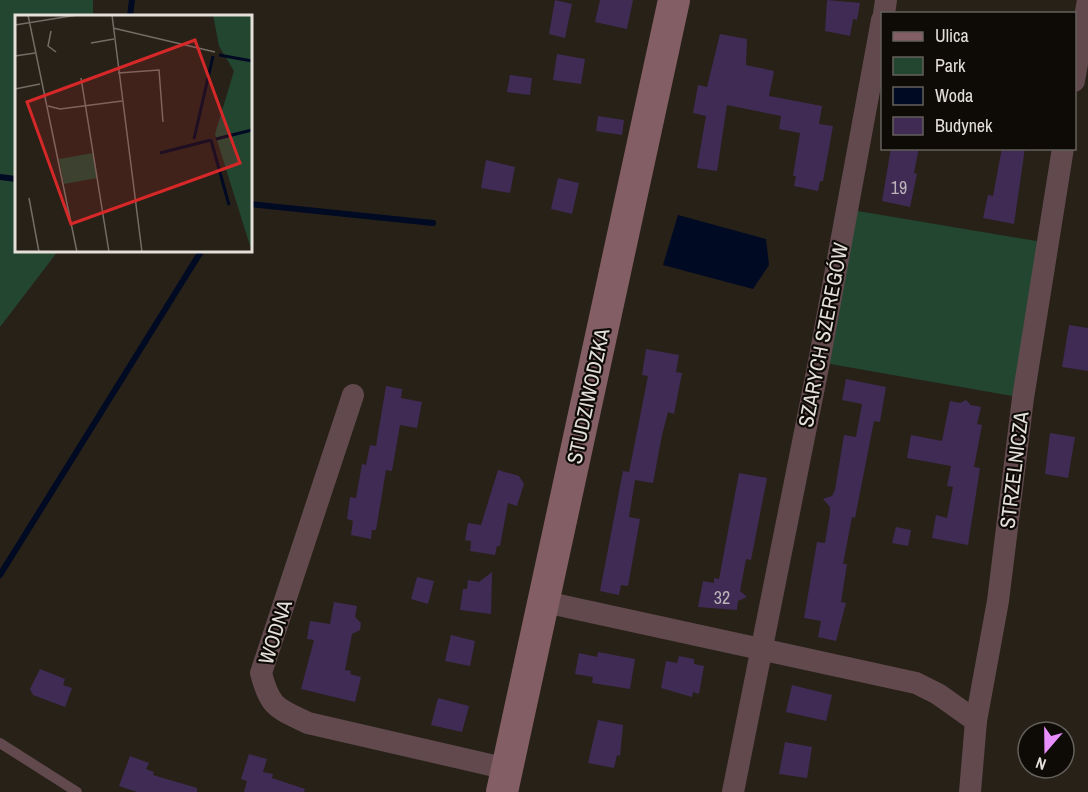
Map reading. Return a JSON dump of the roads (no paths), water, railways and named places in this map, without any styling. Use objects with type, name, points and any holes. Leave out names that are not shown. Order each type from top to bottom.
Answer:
[{"type":"street","name":"STUDZIWODZKA","points":[[505,780],[674,0]]},
{"type":"street","points":[[1076,69],[1088,0]]},
{"type":"street","name":"SZARYCH SZEREGÓW","points":[[733,792],[819,362],[881,25]]},
{"type":"street","name":"STRZELNICZA","points":[[970,792],[976,721],[998,601],[1023,398],[1063,150]]},
{"type":"street","name":"WODNA","points":[[353,394],[261,673],[267,696],[282,710],[308,723],[505,780]]},
{"type":"street","points":[[545,602],[916,683],[938,694],[976,721]]},
{"type":"lane","points":[[0,743],[77,792]]},
{"type":"water","points":[[678,215],[766,239],[769,265],[753,289],[663,265]]},
{"type":"waterway","points":[[130,15],[132,0]]},
{"type":"waterway","points":[[0,177],[15,179]]},
{"type":"waterway","points":[[252,204],[433,223]]},
{"type":"waterway","points":[[0,575],[201,252]]}]
